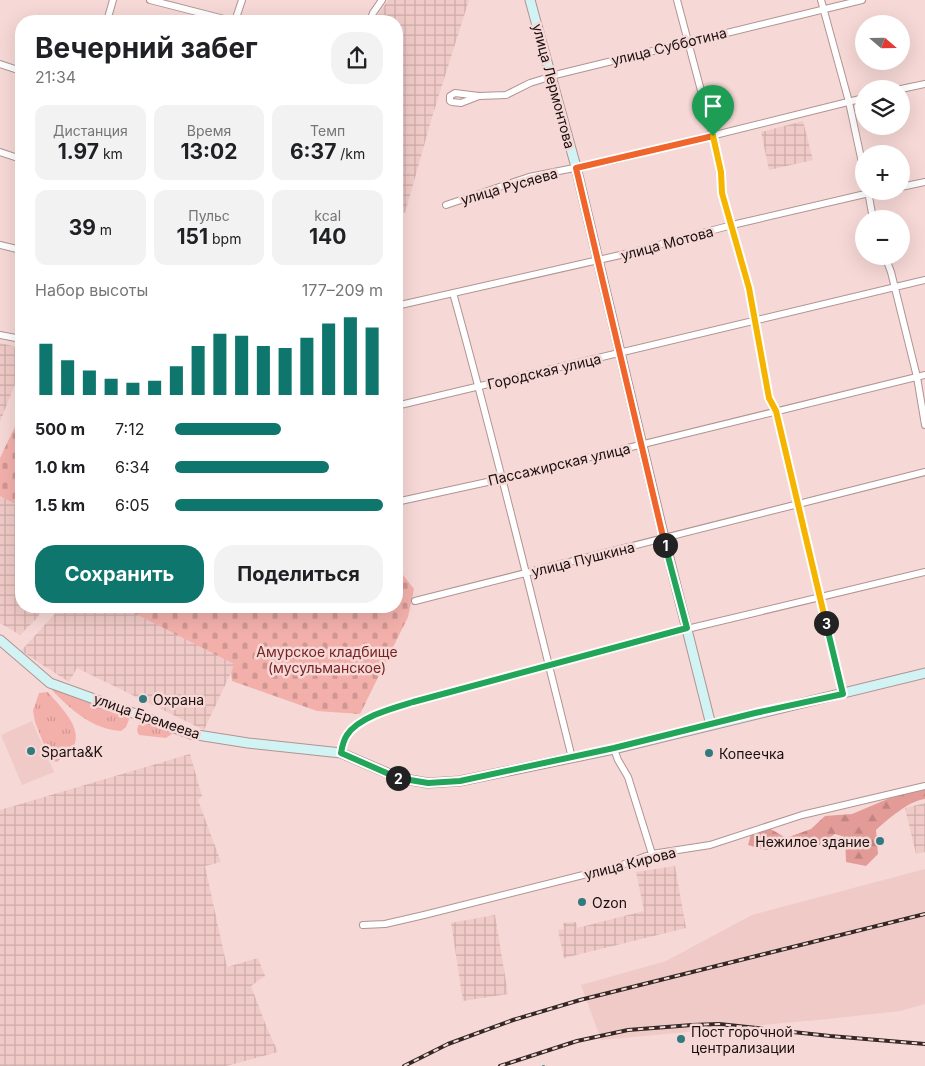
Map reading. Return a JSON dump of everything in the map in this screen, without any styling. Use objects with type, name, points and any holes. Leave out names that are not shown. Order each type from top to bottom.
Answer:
[{"type":"street","points":[[109,15],[113,0]]},
{"type":"street","points":[[150,0],[210,15]]},
{"type":"street","points":[[236,15],[242,0]]},
{"type":"street","points":[[372,15],[382,0]]},
{"type":"street","name":"улица Лермонтова","points":[[530,0],[576,168],[664,538],[711,725]]},
{"type":"street","points":[[677,0],[713,136],[721,172],[722,193],[749,288],[769,398],[776,411],[843,694]]},
{"type":"street","points":[[821,0],[858,145]]},
{"type":"street","name":"улица Субботина","points":[[479,96],[506,94],[552,76],[688,41],[862,0]]},
{"type":"street","points":[[0,64],[15,69]]},
{"type":"street","points":[[910,87],[925,84]]},
{"type":"street","name":"улица Русяева","points":[[446,204],[529,177],[713,136],[855,100]]},
{"type":"street","points":[[0,152],[15,157]]},
{"type":"street","points":[[910,185],[925,182]]},
{"type":"street","name":"улица Мотова","points":[[403,304],[629,253],[732,225],[855,195]]},
{"type":"street","points":[[0,245],[15,249]]},
{"type":"street","points":[[888,265],[917,377],[925,425]]},
{"type":"street","name":"Городская улица","points":[[403,404],[925,280]]},
{"type":"street","points":[[453,293],[491,431],[501,478],[572,758]]},
{"type":"street","points":[[0,335],[15,338]]},
{"type":"street","name":"Пассажирская улица","points":[[403,500],[925,375]]},
{"type":"street","name":"улица Пушкина","points":[[415,601],[925,472]]},
{"type":"street","points":[[341,753],[343,741],[354,726],[384,712],[413,702],[687,628],[925,572]]},
{"type":"street","name":"улица Еремеева","points":[[0,640],[50,683],[192,734],[240,742],[341,753],[398,778],[428,783],[460,781],[572,758],[925,673]]},
{"type":"street","points":[[614,748],[633,790],[652,854]]},
{"type":"street","name":"улица Кирова","points":[[363,925],[384,924],[438,912],[619,866],[652,854],[710,845],[802,814],[925,786]]},
{"type":"shaded area","points":[[388,0],[469,0],[433,114],[405,213],[403,213],[403,15],[378,15]]},
{"type":"shaded area","points":[[803,121],[813,160],[769,170],[761,132]]},
{"type":"shaded area","points":[[0,343],[15,347],[15,384],[0,422]]},
{"type":"shaded area","points":[[0,496],[15,504],[15,613],[40,613],[20,635],[0,623]]},
{"type":"shaded area","points":[[56,613],[134,613],[235,664],[204,730],[77,668],[69,682],[21,651]]},
{"type":"shaded area","points":[[32,721],[54,772],[22,785],[1,735]]},
{"type":"shaded area","points":[[190,754],[202,796],[198,800],[221,862],[205,866],[227,967],[258,958],[265,976],[251,986],[278,1052],[226,1066],[0,1066],[0,810]]},
{"type":"shaded area","points":[[925,803],[925,852],[916,854],[905,808]]},
{"type":"shaded area","points":[[675,866],[686,928],[564,958],[558,930],[564,929],[563,923],[576,922],[577,928],[644,911],[636,872]]},
{"type":"shaded area","points":[[925,869],[925,1004],[900,1011],[828,1019],[601,1040],[581,985],[666,961],[752,915]]},
{"type":"shaded area","points":[[495,915],[508,994],[463,1001],[451,923]]},
{"type":"green space","points":[[15,427],[15,504],[0,496],[0,458]]},
{"type":"green space","name":"Амурское кладбище (мусульманское)","points":[[403,575],[414,589],[408,617],[360,714],[317,711],[232,681],[231,673],[234,664],[134,613],[403,613]]},
{"type":"green space","points":[[53,689],[130,717],[126,727],[121,731],[101,727],[91,722],[67,705]]},
{"type":"green space","points":[[48,692],[68,716],[76,738],[74,746],[57,762],[50,760],[35,722],[33,711],[39,693]]},
{"type":"green space","points":[[143,721],[172,732],[172,734],[166,738],[139,735],[138,727]]},
{"type":"green space","points":[[925,789],[925,799],[906,807],[876,830],[878,854],[866,866],[846,862],[845,837],[835,834],[818,846],[765,850],[748,845],[751,834],[769,828],[786,838],[811,829],[825,816],[852,814],[890,798]]},
{"type":"railway","points":[[404,1066],[448,1044],[513,1020],[580,1000],[925,914]]},
{"type":"railway","points":[[500,1066],[577,1041],[628,1030],[692,1025],[719,1024],[925,1044]]},
{"type":"place","name":"Охрана","points":[[143,699]]},
{"type":"place","name":"Sparta&K","points":[[31,751]]},
{"type":"place","name":"Копеечка","points":[[709,753]]},
{"type":"place","name":"Нежилое здание","points":[[880,841]]},
{"type":"place","name":"Ozon","points":[[582,902]]},
{"type":"place","name":"Пост горочной централизации","points":[[681,1039]]},
{"type":"route","points":[[713,136],[721,172],[722,193],[749,288],[769,398],[776,411],[843,694],[755,713],[572,758],[460,781],[428,783],[409,781],[341,753],[343,741],[354,726],[384,712],[413,702],[687,628],[576,168],[713,136]]}]
